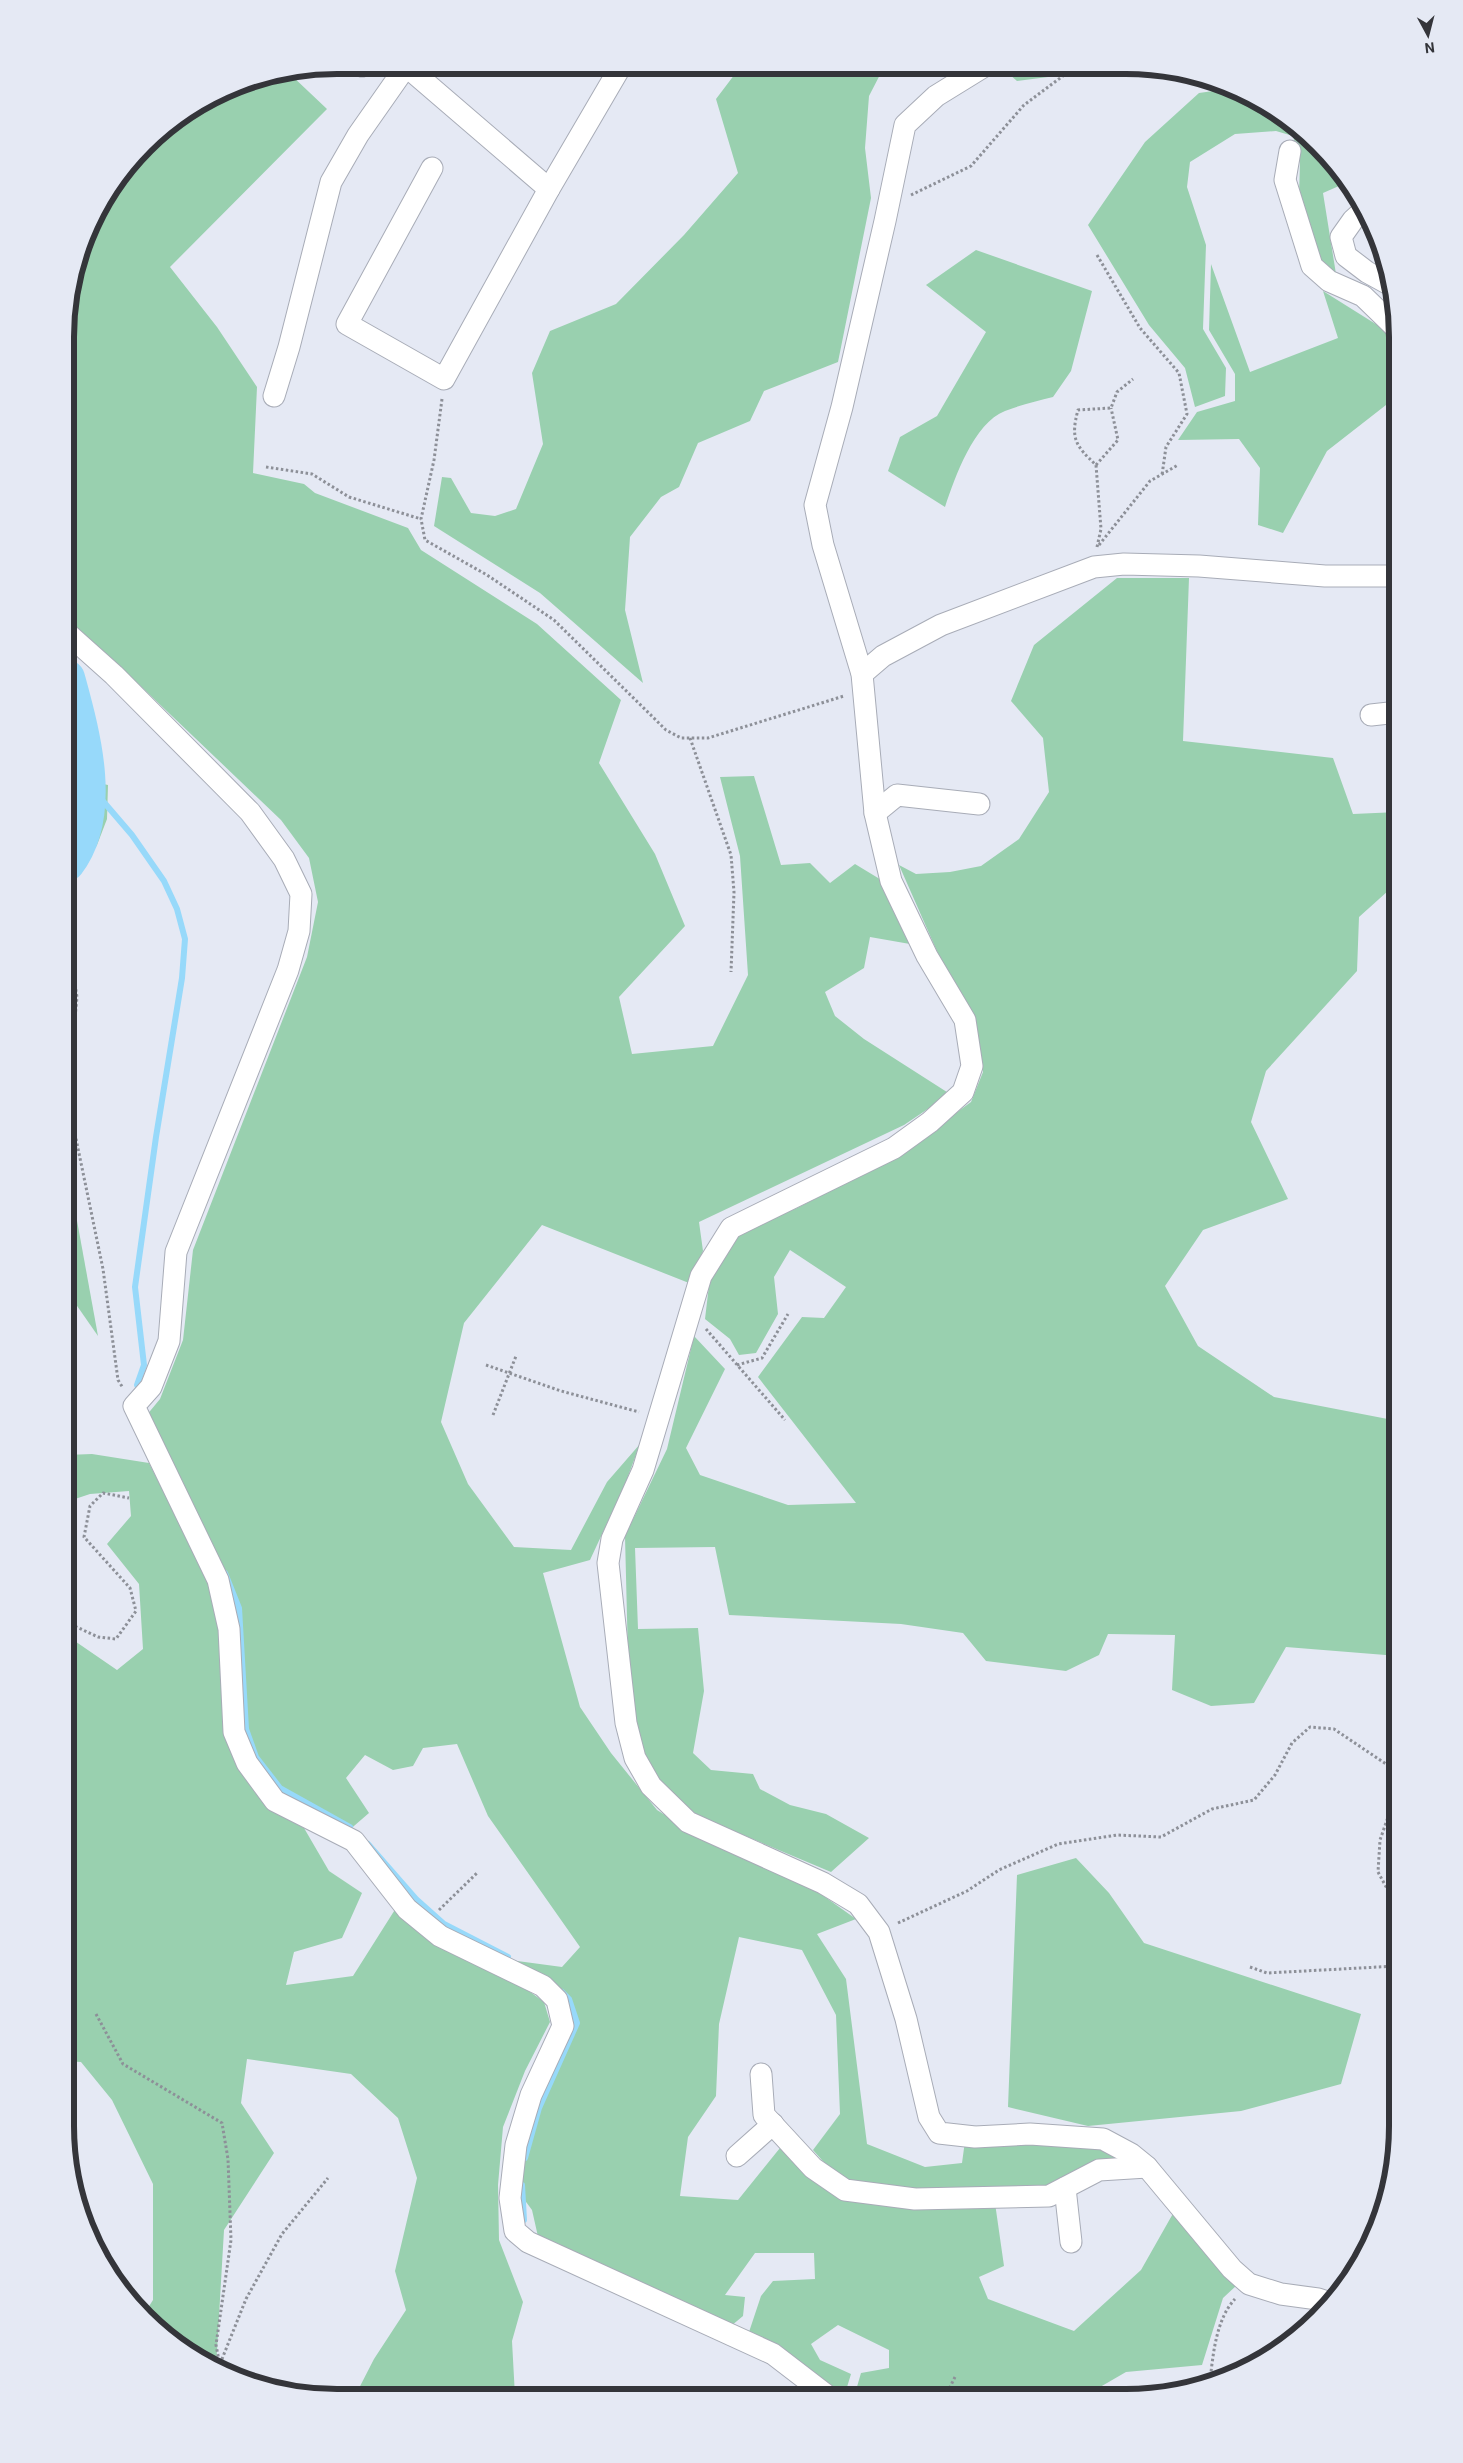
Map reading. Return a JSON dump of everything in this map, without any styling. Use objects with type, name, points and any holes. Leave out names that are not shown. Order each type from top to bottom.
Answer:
[{"type":"street","points":[[274,396],[289,347],[331,182],[358,135],[401,74]]},
{"type":"street","points":[[417,74],[549,189]]},
{"type":"street","points":[[432,168],[347,324],[444,379],[549,189],[616,74]]},
{"type":"street","points":[[972,74],[936,96],[905,126],[842,407],[815,505],[823,545],[862,674],[875,813],[891,881],[927,956],[965,1020],[972,1066],[962,1092],[930,1122],[894,1148],[731,1228],[701,1276],[643,1470],[612,1539],[608,1563],[626,1722],[634,1758],[650,1786],[688,1822],[823,1883],[858,1904],[879,1932],[906,2019],[929,2117],[939,2133],[975,2137],[1030,2134],[1103,2140],[1131,2154],[1147,2167],[1232,2268],[1249,2284],[1281,2294],[1323,2301]]},
{"type":"street","points":[[1290,151],[1285,180],[1312,266],[1329,280],[1363,296],[1389,323]]},
{"type":"street","points":[[1359,214],[1341,237],[1346,256],[1367,272],[1383,281]]},
{"type":"street","points":[[862,674],[883,656],[941,625],[1095,558],[1124,564],[1189,566],[1325,576],[1389,576]]},
{"type":"street","points":[[74,639],[114,675],[250,812],[284,859],[301,894],[299,931],[288,970],[176,1252],[169,1341],[151,1387],[134,1406],[218,1580],[229,1629],[234,1732],[247,1763],[276,1801],[354,1841],[407,1909],[440,1936],[543,1986],[557,2000],[563,2026],[531,2095],[516,2145],[510,2198],[515,2231],[528,2242],[773,2354],[819,2389]]},
{"type":"street","points":[[1371,715],[1389,713]]},
{"type":"street","points":[[875,813],[897,795],[979,804]]},
{"type":"street","points":[[761,2074],[764,2115],[813,2168],[845,2190],[915,2200],[1049,2196],[1099,2170],[1147,2167]]},
{"type":"street","points":[[737,2156],[773,2124]]},
{"type":"street","points":[[1065,2188],[1071,2242]]},
{"type":"path","points":[[888,206],[971,166],[1024,105],[1066,74]]},
{"type":"path","points":[[1097,255],[1140,328],[1179,373],[1188,414],[1166,447],[1162,475]]},
{"type":"path","points":[[444,379],[434,460],[421,519],[425,540],[487,575],[554,620],[666,730],[681,738],[708,738],[842,698],[862,674]]},
{"type":"path","points":[[1096,465],[1118,440],[1111,408],[1117,392],[1133,379]]},
{"type":"path","points":[[1095,558],[1101,529],[1096,465],[1078,447],[1073,426],[1078,410],[1111,408]]},
{"type":"path","points":[[1095,558],[1150,481],[1178,465]]},
{"type":"path","points":[[266,467],[312,474],[349,497],[421,519]]},
{"type":"path","points":[[690,738],[731,855],[734,892],[731,972]]},
{"type":"path","points":[[74,980],[77,997],[74,1029]]},
{"type":"path","points":[[74,1116],[75,1134],[103,1269],[118,1380],[134,1406]]},
{"type":"path","points":[[74,1147],[78,1149]]},
{"type":"path","points":[[737,1365],[762,1358],[788,1314]]},
{"type":"path","points":[[688,1318],[706,1329],[785,1420]]},
{"type":"path","points":[[493,1415],[516,1356]]},
{"type":"path","points":[[486,1365],[561,1391],[659,1417]]},
{"type":"path","points":[[74,1626],[98,1637],[116,1639],[136,1611],[130,1588],[84,1537],[90,1506],[103,1493],[129,1498]]},
{"type":"path","points":[[879,1932],[967,1891],[998,1870],[1058,1844],[1117,1835],[1161,1837],[1212,1809],[1254,1800],[1275,1775],[1292,1743],[1310,1727],[1334,1729],[1389,1765]]},
{"type":"path","points":[[1389,1814],[1380,1840],[1378,1872],[1389,1891]]},
{"type":"path","points":[[443,1905],[478,1872]]},
{"type":"path","points":[[1250,1967],[1267,1973],[1389,1966]]},
{"type":"path","points":[[96,2014],[123,2064],[222,2123],[228,2159],[230,2240],[216,2345],[220,2362]]},
{"type":"path","points":[[221,2362],[246,2299],[282,2234],[328,2178]]},
{"type":"path","points":[[1211,2375],[1214,2349],[1226,2308],[1249,2284]]},
{"type":"path","points":[[949,2389],[955,2377]]},
{"type":"green space","points":[[735,74],[880,74],[869,96],[865,148],[871,198],[838,362],[764,391],[750,421],[698,443],[679,487],[661,497],[630,537],[625,610],[643,683],[540,593],[434,526],[442,477],[451,478],[471,513],[495,516],[516,509],[543,444],[532,373],[550,331],[616,304],[684,235],[738,173],[716,99]]},
{"type":"green space","points":[[1009,74],[1052,74],[1048,77],[1017,81]]},
{"type":"green space","points":[[294,78],[327,109],[170,267],[217,327],[257,387],[253,473],[304,484],[315,493],[408,528],[421,550],[537,624],[621,700],[599,763],[655,854],[685,926],[619,997],[632,1054],[713,1046],[748,975],[740,856],[720,777],[754,776],[781,865],[810,863],[830,883],[855,864],[883,881],[910,944],[870,937],[864,968],[825,992],[835,1016],[864,1039],[950,1094],[904,1125],[699,1222],[703,1251],[689,1283],[542,1225],[464,1323],[441,1422],[468,1484],[514,1547],[571,1550],[607,1482],[640,1444],[624,1487],[590,1560],[543,1573],[580,1707],[611,1753],[657,1810],[709,1843],[818,1892],[856,1919],[817,1934],[846,1979],[867,2144],[925,2167],[962,2163],[965,2141],[1096,2145],[1133,2162],[1048,2186],[930,2193],[852,2185],[837,2177],[813,2150],[840,2114],[836,2015],[802,1950],[739,1937],[719,2024],[716,2096],[688,2137],[680,2196],[738,2200],[784,2143],[842,2197],[995,2203],[1004,2266],[979,2277],[988,2299],[1074,2331],[1141,2270],[1175,2210],[1212,2262],[1237,2285],[1223,2298],[1202,2365],[1126,2372],[1097,2389],[856,2389],[861,2373],[889,2368],[889,2350],[838,2325],[811,2344],[820,2360],[851,2374],[846,2389],[829,2389],[748,2335],[761,2296],[773,2281],[815,2279],[814,2253],[755,2253],[725,2295],[745,2297],[743,2316],[731,2326],[539,2241],[532,2210],[515,2187],[563,2000],[503,1959],[562,1967],[580,1947],[488,1816],[457,1744],[423,1748],[413,1766],[393,1770],[365,1755],[346,1778],[369,1813],[347,1832],[280,1800],[253,1763],[241,1729],[233,1628],[146,1416],[160,1399],[183,1340],[193,1250],[307,957],[318,902],[309,858],[281,820],[108,655],[74,627],[74,320],[79,286],[88,252],[101,220],[118,191],[139,163],[163,139],[191,118],[220,101],[252,88]]},
{"type":"green space","points":[[1217,90],[1243,101],[1272,118],[1300,139],[1324,163],[1341,185],[1323,193],[1336,274],[1319,262],[1299,196],[1300,163],[1293,136],[1276,131],[1235,134],[1190,162],[1187,187],[1206,245],[1203,329],[1226,368],[1225,396],[1195,407],[1185,368],[1149,325],[1088,225],[1145,142],[1199,93]]},
{"type":"green space","points":[[976,250],[1092,291],[1071,371],[1053,397],[1005,411],[994,417],[984,427],[967,452],[945,507],[888,471],[900,437],[937,416],[986,332],[926,285]]},
{"type":"green space","points":[[1211,264],[1250,372],[1338,338],[1323,291],[1389,332],[1389,412],[1386,405],[1327,451],[1283,533],[1258,525],[1260,468],[1239,439],[1178,440],[1197,412],[1235,401],[1235,374],[1209,330]]},
{"type":"green space","points":[[1117,578],[1189,578],[1183,741],[1333,758],[1353,814],[1389,812],[1389,890],[1359,917],[1357,971],[1266,1071],[1251,1122],[1288,1199],[1203,1230],[1165,1286],[1198,1346],[1274,1397],[1389,1419],[1389,1655],[1286,1647],[1254,1703],[1211,1706],[1172,1690],[1175,1635],[1108,1634],[1099,1655],[1066,1671],[986,1661],[963,1633],[901,1624],[729,1615],[715,1547],[635,1548],[638,1629],[698,1628],[704,1691],[693,1753],[711,1770],[753,1774],[760,1789],[790,1805],[826,1814],[869,1838],[831,1872],[698,1816],[660,1783],[640,1751],[628,1658],[625,1536],[667,1449],[694,1336],[725,1369],[686,1448],[700,1475],[788,1505],[856,1503],[758,1377],[802,1317],[824,1318],[846,1287],[790,1250],[774,1277],[778,1314],[756,1353],[739,1355],[730,1339],[705,1319],[710,1277],[741,1233],[797,1208],[896,1157],[971,1102],[983,1072],[973,1022],[947,974],[899,865],[916,874],[950,872],[981,866],[1019,839],[1049,792],[1043,738],[1011,701],[1034,645]]},
{"type":"green space","points":[[75,778],[108,785],[107,819],[97,845],[74,880]]},
{"type":"green space","points":[[74,1204],[98,1336],[74,1302]]},
{"type":"green space","points":[[92,1454],[149,1463],[205,1573],[221,1630],[225,1731],[235,1762],[264,1804],[304,1828],[329,1871],[362,1893],[342,1938],[294,1952],[286,1985],[353,1976],[396,1908],[428,1940],[518,1983],[544,2002],[550,2022],[525,2071],[503,2127],[498,2185],[499,2240],[523,2302],[512,2341],[515,2389],[359,2389],[374,2359],[406,2310],[395,2271],[417,2178],[398,2118],[351,2074],[247,2059],[241,2103],[274,2153],[224,2230],[216,2360],[177,2335],[148,2309],[153,2300],[153,2184],[112,2100],[81,2062],[74,2062],[74,1640],[117,1670],[143,1649],[139,1584],[107,1544],[131,1516],[129,1491],[90,1494],[74,1499],[74,1455]]},
{"type":"green space","points":[[1076,1858],[1109,1893],[1144,1943],[1361,2014],[1341,2084],[1241,2111],[1088,2126],[1008,2107],[1017,1875]]},
{"type":"waterway","points":[[74,704],[84,748],[88,797],[85,821],[79,843],[74,851]]},
{"type":"waterway","points":[[88,788],[102,800],[132,835],[164,881],[177,909],[185,939],[182,978],[156,1137],[135,1287],[144,1365],[137,1385],[141,1392]]},
{"type":"waterway","points":[[225,1573],[239,1608],[246,1729],[256,1757],[280,1788],[350,1827]]},
{"type":"waterway","points":[[368,1844],[416,1899],[444,1924],[508,1957]]},
{"type":"waterway","points":[[525,2158],[539,2108],[577,2023],[569,1999],[562,1992]]},
{"type":"waterway","points":[[522,2185],[524,2220]]}]
